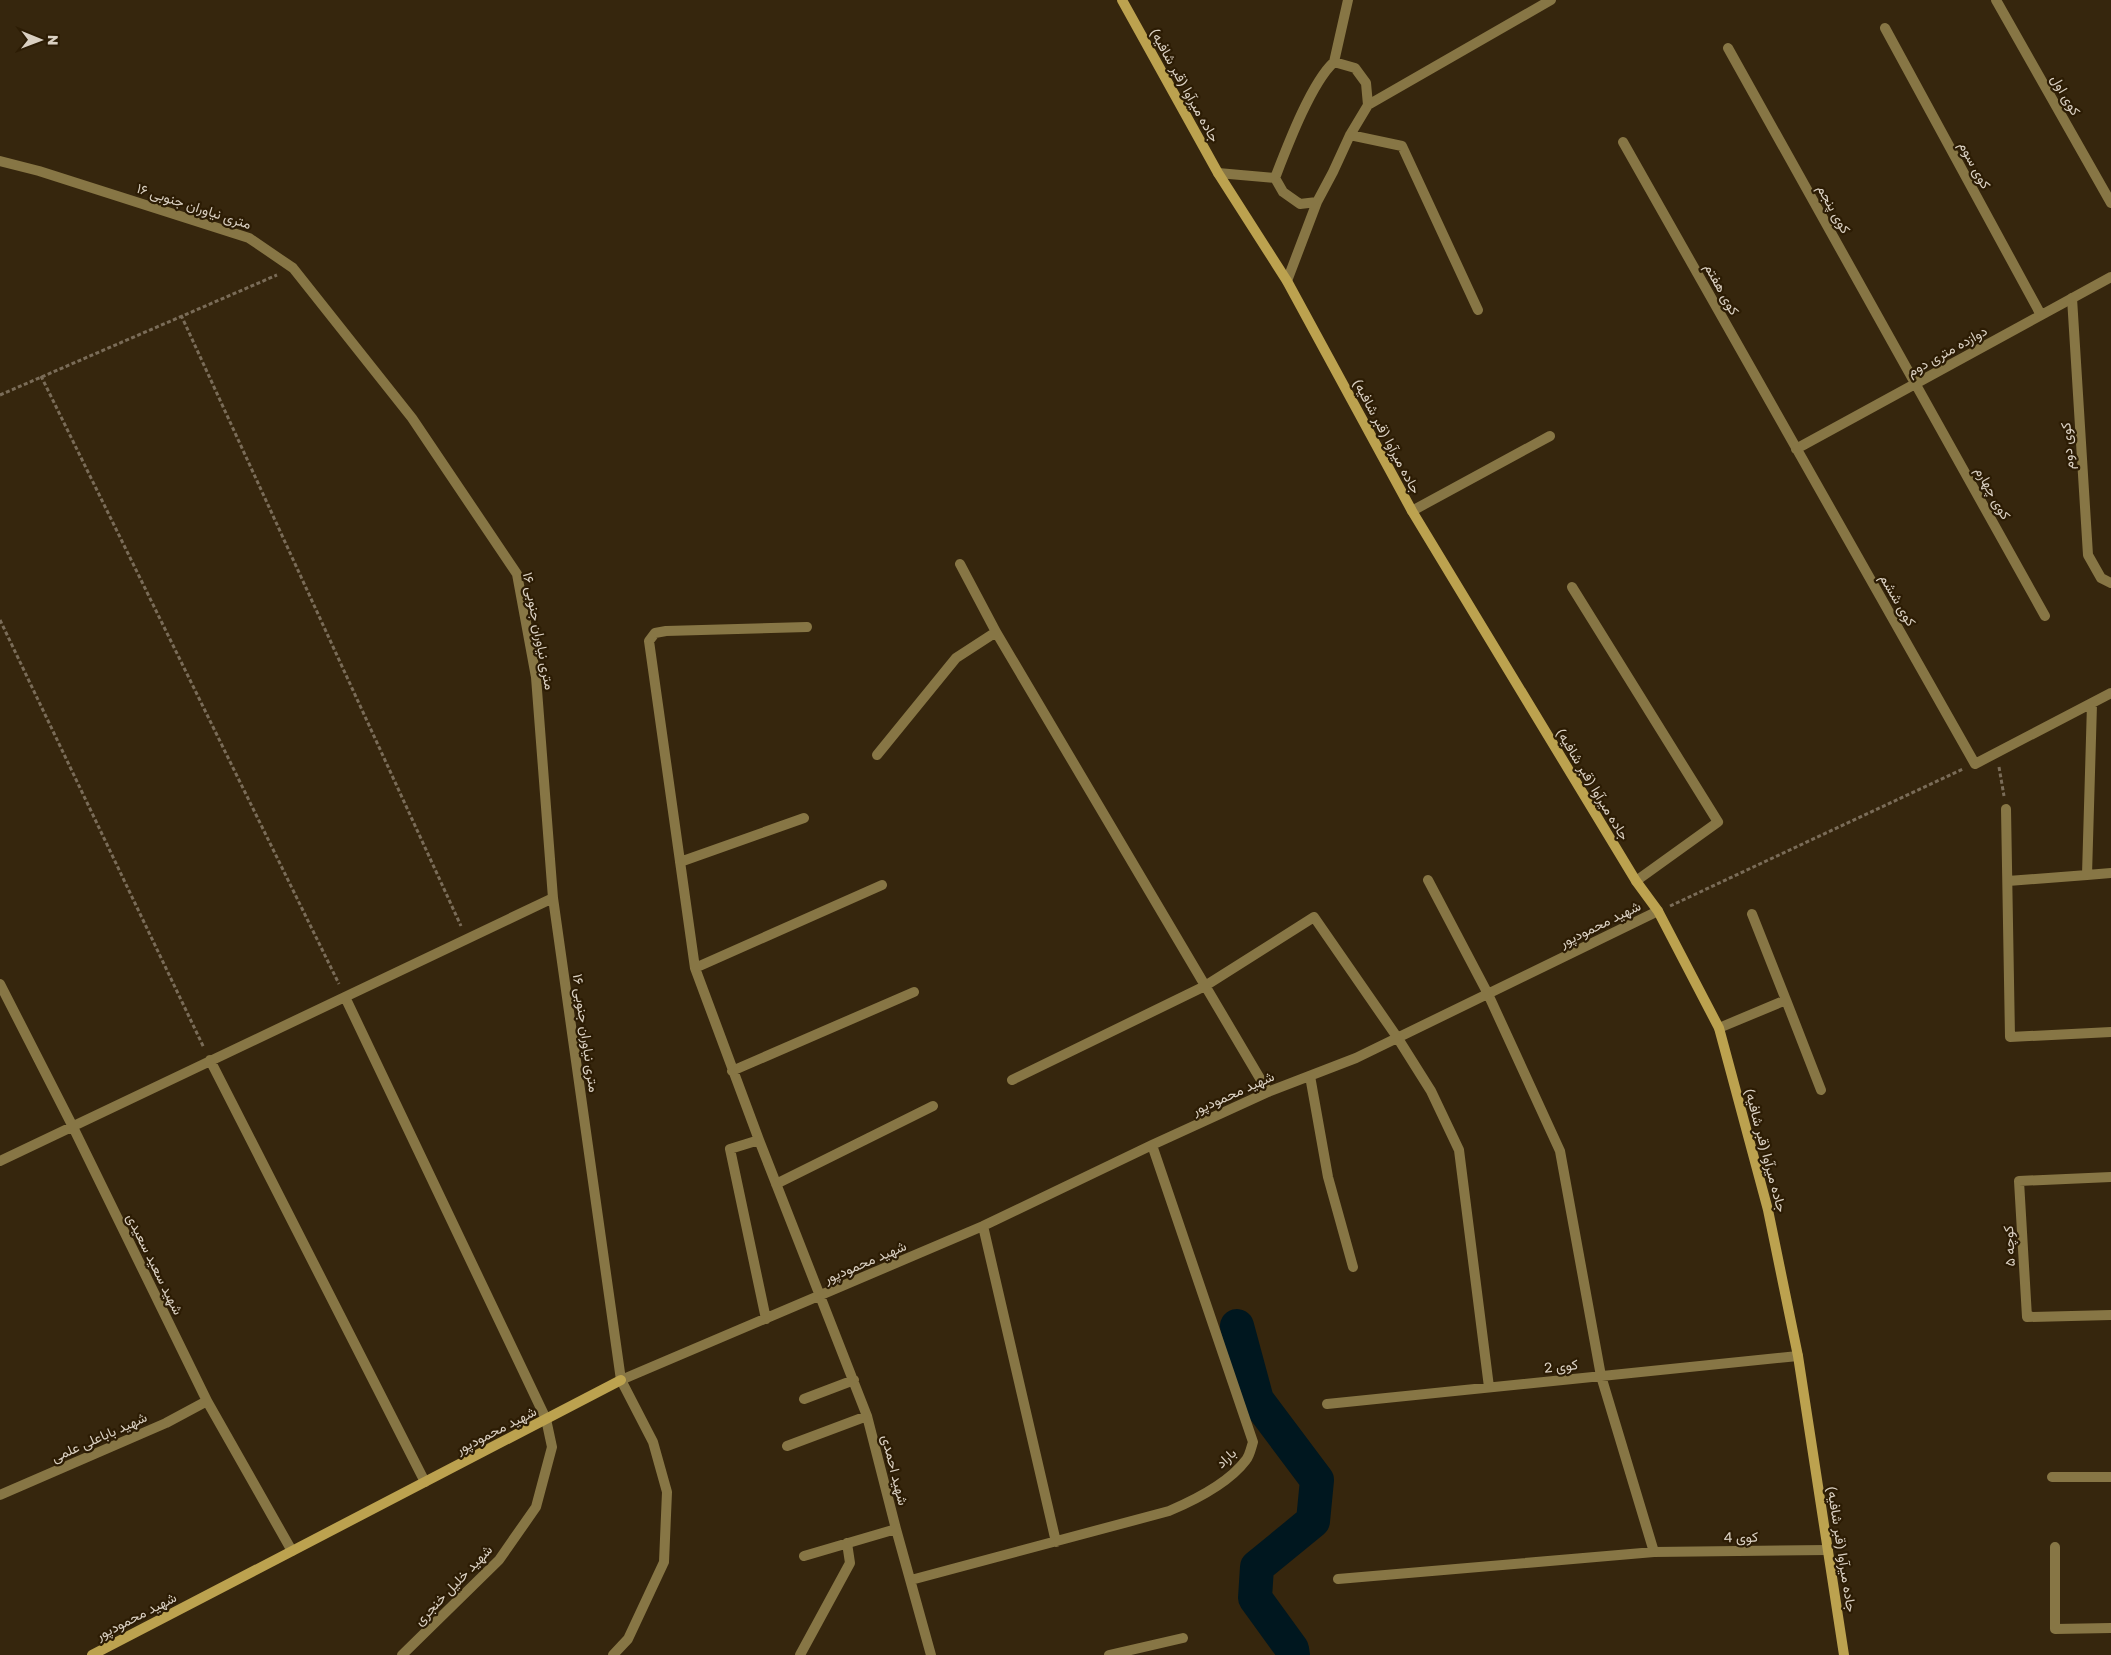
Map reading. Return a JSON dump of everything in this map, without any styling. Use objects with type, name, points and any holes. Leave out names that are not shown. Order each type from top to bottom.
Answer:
[{"type":"street","name":"جاده میرآوا (قبر شافیه)","points":[[1122,0],[1218,173],[1287,281],[1412,511],[1636,881],[1658,911],[1720,1028],[1768,1210],[1798,1356],[1844,1655]]},
{"type":"street","points":[[1316,202],[1300,204],[1282,192],[1275,178],[1312,96],[1325,71],[1334,62],[1348,0]]},
{"type":"street","points":[[1287,281],[1316,202],[1333,172],[1350,134],[1368,105],[1551,0]]},
{"type":"street","name":"کوی اول","points":[[1996,0],[2111,203]]},
{"type":"street","name":"کوی سوم","points":[[1886,28],[2041,315]]},
{"type":"street","name":"کوی پنجم","points":[[1728,48],[1916,384]]},
{"type":"street","points":[[1334,62],[1355,68],[1366,83],[1368,105]]},
{"type":"street","points":[[1350,134],[1402,146],[1478,310]]},
{"type":"street","name":"کوی هفتم","points":[[1623,142],[1796,449]]},
{"type":"street","name":"۱۶ متری نیاوران جنوبی","points":[[0,161],[39,171],[249,238],[293,268],[412,418],[517,574],[536,677],[553,898],[622,1380],[653,1442],[667,1492],[664,1562],[628,1639],[613,1655]]},
{"type":"street","points":[[1218,173],[1275,178]]},
{"type":"street","name":"دوازده متری دوم","points":[[1796,449],[2111,277]]},
{"type":"street","name":"کوی دوم","points":[[2072,298],[2088,555],[2101,578],[2111,584]]},
{"type":"street","name":"کوی چهارم","points":[[1916,384],[2045,616]]},
{"type":"street","points":[[1412,511],[1550,436]]},
{"type":"street","name":"کوی ششم","points":[[1796,449],[1975,764]]},
{"type":"street","points":[[960,564],[996,632],[1268,1092]]},
{"type":"street","points":[[1572,586],[1718,822],[1636,881]]},
{"type":"street","name":"شهید احمدی","points":[[807,627],[666,631],[655,633],[649,641],[695,968],[732,1071],[867,1416],[931,1655]]},
{"type":"street","points":[[877,755],[956,658],[996,632]]},
{"type":"street","points":[[1975,764],[2111,693]]},
{"type":"street","points":[[2087,875],[2092,704]]},
{"type":"street","points":[[2006,809],[2010,1038],[2111,1032]]},
{"type":"street","points":[[680,862],[804,818]]},
{"type":"street","points":[[2008,881],[2111,873]]},
{"type":"street","points":[[1428,880],[1488,994],[1560,1151],[1601,1376],[1654,1552]]},
{"type":"street","points":[[695,968],[882,885]]},
{"type":"street","points":[[0,1161],[72,1125],[553,898]]},
{"type":"street","name":"شهید محمودپور","points":[[92,1655],[622,1380],[983,1226],[1268,1092],[1356,1058],[1658,911]]},
{"type":"street","points":[[1752,914],[1821,1090]]},
{"type":"street","points":[[1012,1080],[1205,986],[1314,917],[1432,1091],[1459,1150],[1489,1387]]},
{"type":"street","name":"شهید سعید سعیدی","points":[[0,984],[72,1125],[207,1401],[292,1551]]},
{"type":"street","points":[[732,1071],[914,992]]},
{"type":"street","name":"شهید خلیل خنجری","points":[[345,996],[546,1419],[552,1446],[536,1507],[499,1560],[402,1655]]},
{"type":"street","points":[[1720,1028],[1786,1000]]},
{"type":"street","points":[[210,1060],[425,1482]]},
{"type":"street","points":[[1310,1076],[1328,1177],[1353,1267]]},
{"type":"street","points":[[776,1184],[933,1106]]},
{"type":"street","points":[[759,1140],[730,1149],[766,1319]]},
{"type":"street","name":"باراد","points":[[911,1580],[1169,1512],[1201,1497],[1237,1470],[1247,1459],[1253,1442],[1152,1145]]},
{"type":"street","name":"کوچه ۵","points":[[2111,1177],[2019,1181],[2027,1317],[2111,1315]]},
{"type":"street","points":[[983,1226],[1056,1542]]},
{"type":"street","name":"کوی 2","points":[[1327,1404],[1798,1356]]},
{"type":"street","points":[[804,1400],[854,1380]]},
{"type":"street","name":"شهید باباعلی علمی","points":[[0,1495],[166,1423],[207,1401]]},
{"type":"street","points":[[787,1446],[867,1416]]},
{"type":"street","points":[[2052,1478],[2111,1477]]},
{"type":"street","points":[[804,1556],[896,1529]]},
{"type":"street","points":[[800,1655],[850,1563],[847,1544]]},
{"type":"street","points":[[2055,1547],[2055,1629],[2111,1628]]},
{"type":"street","name":"کوی 4","points":[[1338,1579],[1654,1552],[1828,1550]]},
{"type":"street","points":[[1110,1655],[1184,1638]]},
{"type":"path","points":[[0,395],[180,315],[293,268]]},
{"type":"path","points":[[180,315],[467,939]]},
{"type":"path","points":[[41,376],[345,996]]},
{"type":"path","points":[[0,620],[210,1060]]},
{"type":"path","points":[[1997,752],[2006,809]]},
{"type":"path","points":[[1658,911],[1975,764]]},
{"type":"waterway","points":[[1237,1326],[1257,1400],[1317,1480],[1313,1521],[1257,1567],[1255,1598],[1292,1649],[1293,1655]]}]
